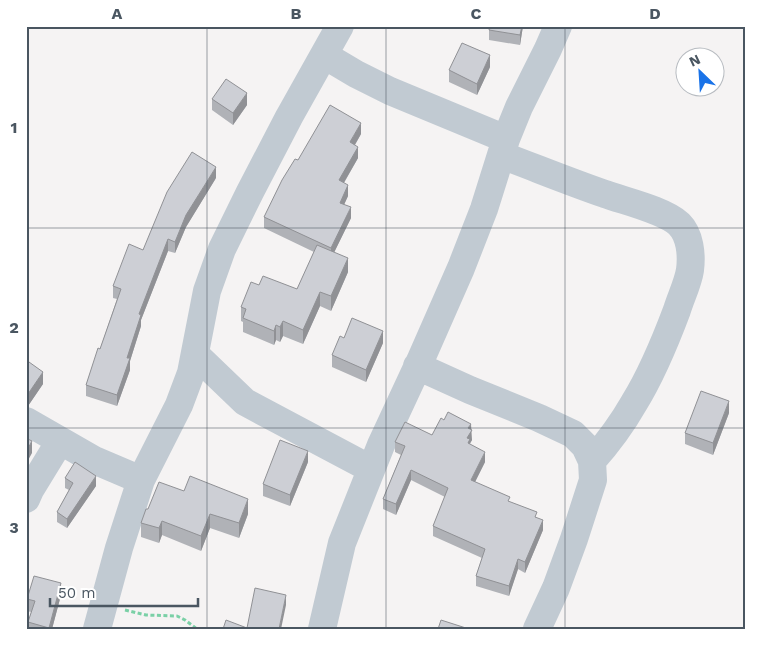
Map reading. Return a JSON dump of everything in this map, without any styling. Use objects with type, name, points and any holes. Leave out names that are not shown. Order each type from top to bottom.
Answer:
[{"type":"street","points":[[101,617],[119,548],[141,480],[178,405],[191,373],[207,291],[222,249],[289,117],[340,26]]},
{"type":"street","points":[[322,629],[342,543],[381,445],[461,268],[520,107],[558,26]]},
{"type":"street","points":[[324,54],[356,74],[504,147],[605,194],[671,218],[679,224],[687,236],[690,270],[656,363],[630,409],[607,444],[592,461]]},
{"type":"street","points":[[195,354],[246,402],[371,470]]},
{"type":"street","points":[[418,366],[574,434],[585,446],[592,461],[593,480],[574,539],[556,588],[537,629]]},
{"type":"street","points":[[26,422],[94,460],[141,480]]},
{"type":"street","points":[[26,499],[60,441]]},
{"type":"path","points":[[101,617],[177,616],[197,629]]},
{"type":"building","points":[[490,26],[522,26],[520,35],[489,30]]},
{"type":"building","points":[[462,43],[490,55],[477,84],[449,70]]},
{"type":"building","points":[[226,79],[247,93],[233,113],[212,99]]},
{"type":"building","points":[[330,105],[361,123],[350,142],[358,147],[339,180],[348,185],[340,203],[351,207],[331,248],[264,217],[282,180],[295,159],[298,160]]},
{"type":"building","points":[[192,152],[216,167],[186,215],[175,242],[168,239],[139,314],[141,315],[127,358],[130,358],[117,395],[86,385],[121,289],[113,286],[129,244],[143,250],[167,192]]},
{"type":"building","points":[[317,245],[348,258],[331,296],[320,292],[303,330],[283,321],[280,327],[276,325],[274,331],[243,318],[246,309],[241,307],[251,282],[259,285],[263,276],[297,289]]},
{"type":"building","points":[[352,318],[383,331],[366,370],[332,355],[340,336],[344,338]]},
{"type":"building","points":[[29,362],[43,372],[28,394],[26,394],[26,366]]},
{"type":"building","points":[[701,391],[729,401],[713,443],[685,433]]},
{"type":"building","points":[[448,412],[471,424],[468,428],[472,430],[467,438],[470,439],[468,443],[485,452],[471,480],[510,497],[508,501],[537,512],[535,517],[543,520],[525,562],[518,559],[509,586],[476,576],[485,549],[433,526],[448,488],[411,470],[396,504],[383,499],[405,446],[395,442],[405,422],[432,435],[441,418],[444,420]]},
{"type":"building","points":[[26,438],[32,441],[26,452]]},
{"type":"building","points":[[280,440],[308,451],[290,495],[263,484]]},
{"type":"building","points":[[75,462],[96,476],[67,519],[57,512],[73,483],[65,478]]},
{"type":"building","points":[[190,476],[248,499],[239,523],[210,514],[201,536],[162,521],[159,528],[141,523],[159,482],[184,491]]},
{"type":"building","points":[[34,576],[61,583],[49,628],[28,622],[35,601],[27,599]]},
{"type":"building","points":[[255,588],[286,595],[279,629],[223,629],[226,620],[247,628]]},
{"type":"building","points":[[441,620],[469,629],[438,629]]}]
